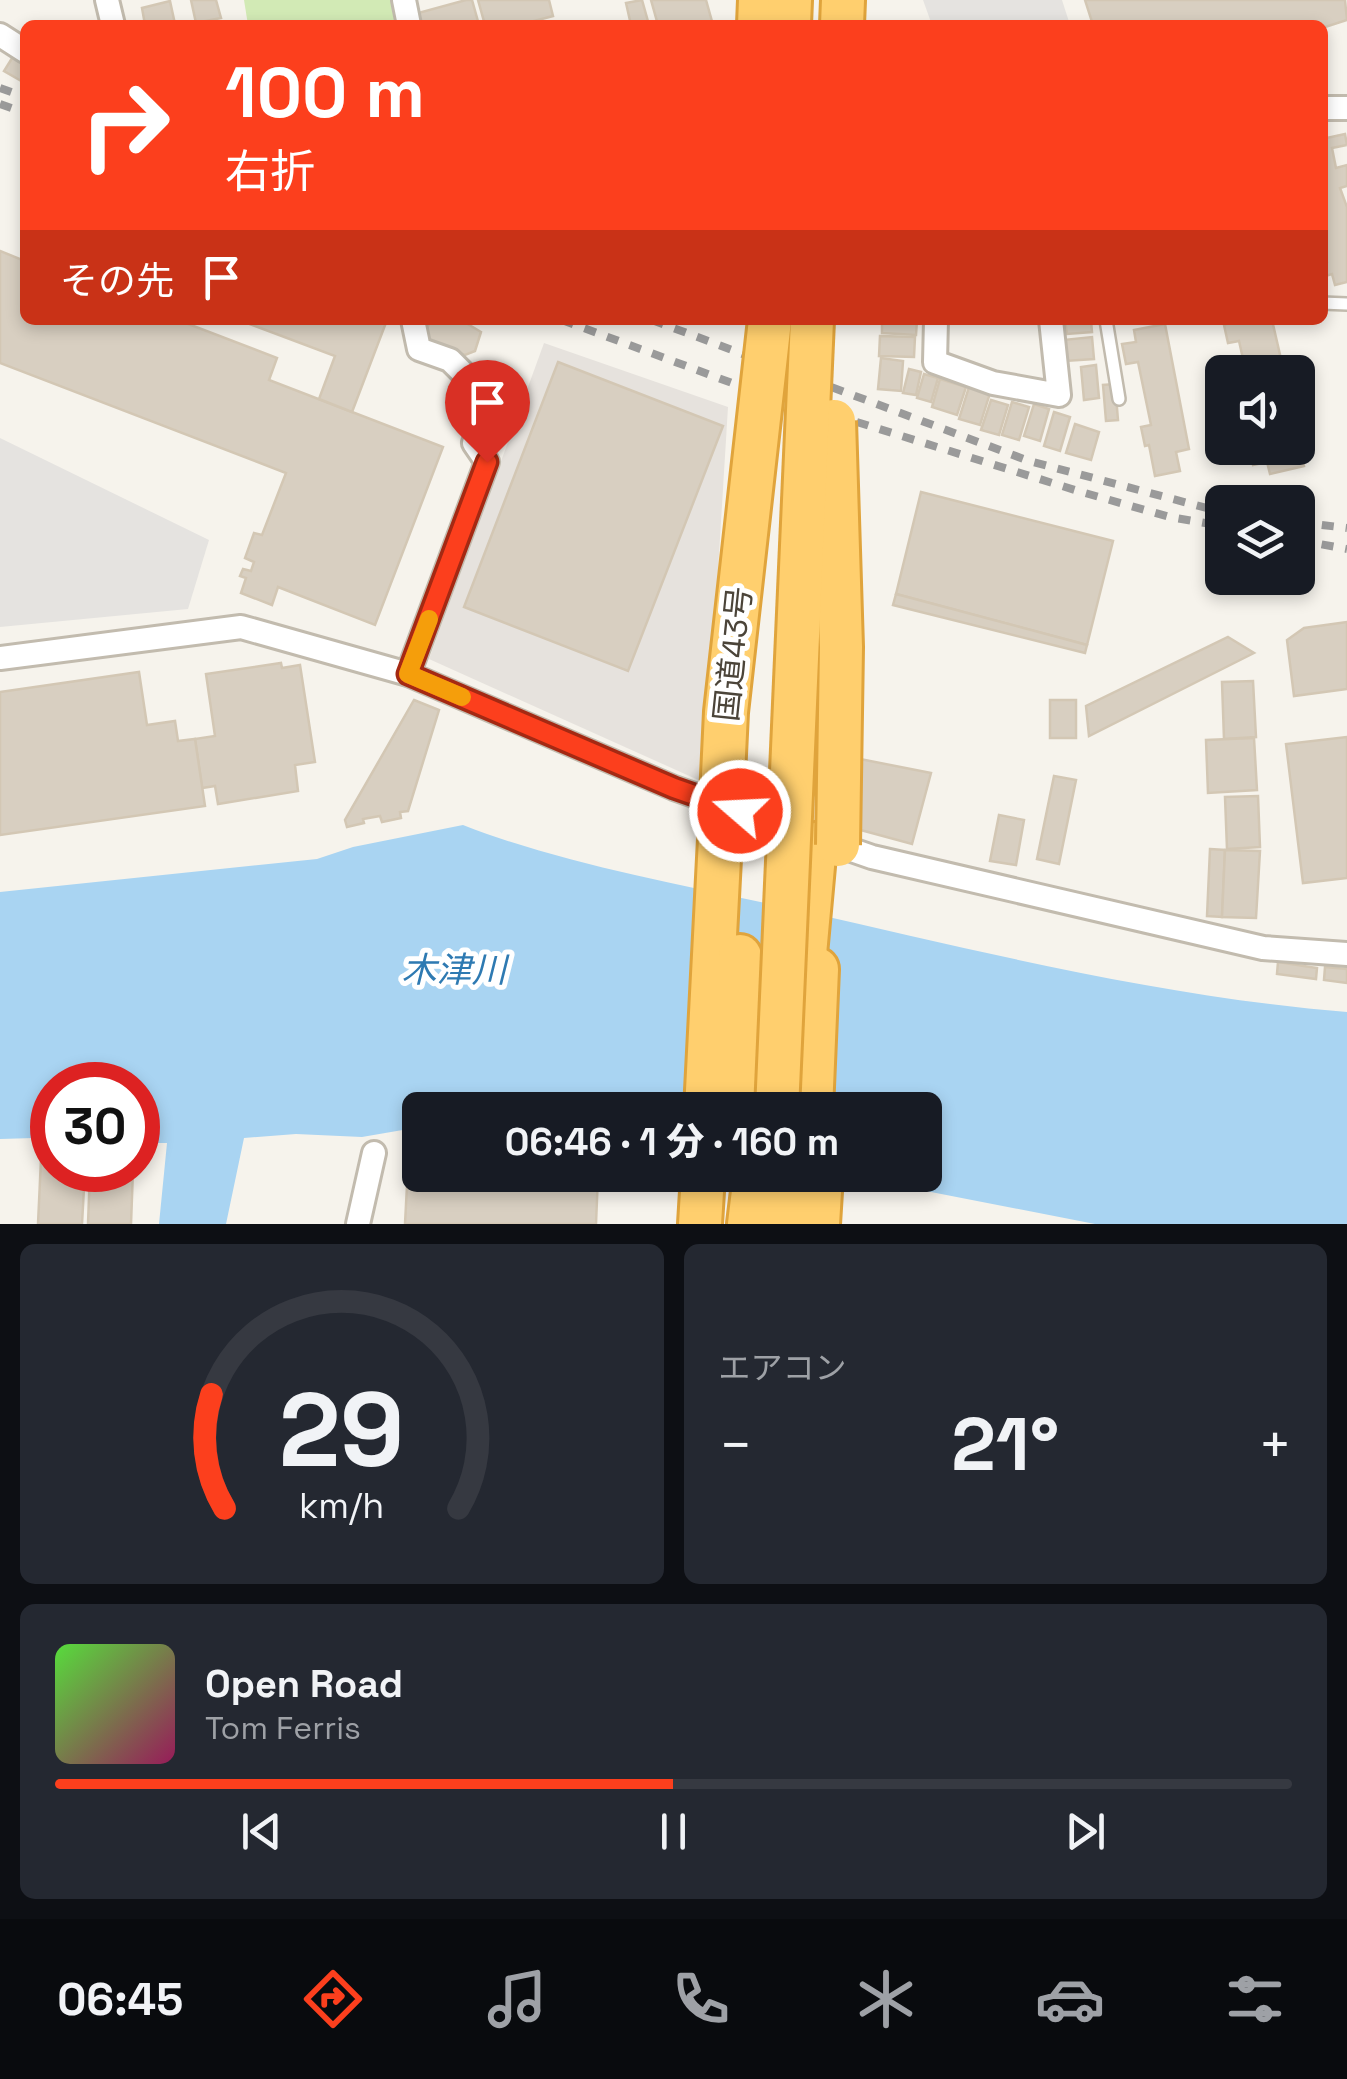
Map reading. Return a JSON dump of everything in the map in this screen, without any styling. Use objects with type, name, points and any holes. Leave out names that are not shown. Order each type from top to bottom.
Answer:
[{"type":"highway","name":"国道43号","points":[[707,1092],[726,712],[769,325]]},
{"type":"highway","points":[[758,1092],[788,325]]},
{"type":"highway","points":[[777,1092],[812,325]]},
{"type":"highway","points":[[825,1092],[842,708],[832,325]]},
{"type":"highway","points":[[812,1092],[817,976],[816,844],[834,444]]},
{"type":"highway","points":[[739,612],[744,718],[740,1092]]},
{"type":"highway","points":[[720,839],[726,955],[724,1092]]},
{"type":"highway","points":[[799,1092],[802,976],[816,844]]},
{"type":"highway","points":[[700,1224],[702,1192]]},
{"type":"highway","points":[[721,1192],[722,1224]]},
{"type":"highway","points":[[742,1192],[746,1224]]},
{"type":"highway","points":[[746,1224],[751,1192]]},
{"type":"highway","points":[[771,1224],[773,1192]]},
{"type":"highway","points":[[787,1224],[790,1192]]},
{"type":"highway","points":[[806,1224],[807,1192]]},
{"type":"highway","points":[[818,1224],[820,1192]]},
{"type":"street","points":[[408,674],[487,462],[474,444],[490,400],[450,360],[418,349],[413,325]]},
{"type":"street","points":[[936,325],[935,362],[993,383],[1063,396],[1052,325]]},
{"type":"street","points":[[0,658],[241,627],[408,674],[674,788],[872,856],[1263,948],[1347,954]]},
{"type":"street","points":[[358,1224],[374,1153]]},
{"type":"lane","points":[[1107,325],[1119,399]]},
{"type":"shaded area","points":[[923,0],[1062,0],[1068,20],[930,20]]},
{"type":"shaded area","points":[[544,343],[728,407],[705,783],[429,659]]},
{"type":"shaded area","points":[[0,438],[209,540],[188,609],[0,627]]},
{"type":"green space","points":[[244,0],[394,0],[398,20],[247,20]]},
{"type":"water","name":"木津川","points":[[463,825],[587,864],[1005,957],[1210,996],[1347,1012],[1347,1224],[1095,1224],[931,1192],[942,1192],[942,1092],[402,1092],[402,1130],[362,1137],[296,1134],[244,1138],[226,1224],[159,1224],[167,1143],[160,1143],[160,1062],[30,1062],[30,1138],[0,1139],[0,892],[317,859],[353,847]]},
{"type":"building","points":[[191,0],[216,0],[221,18],[195,20]]},
{"type":"building","points":[[472,0],[478,20],[420,20],[418,13]]},
{"type":"building","points":[[478,0],[549,0],[553,16],[538,20],[484,20]]},
{"type":"building","points":[[642,0],[648,20],[630,20],[626,3]]},
{"type":"building","points":[[651,0],[706,0],[712,20],[657,20]]},
{"type":"building","points":[[1085,0],[1345,0],[1347,20],[1328,26],[1328,20],[1091,20]]},
{"type":"building","points":[[170,1],[174,20],[144,20],[142,8]]},
{"type":"building","points":[[14,55],[20,59],[20,80],[4,71]]},
{"type":"building","points":[[1345,134],[1347,145],[1332,148],[1336,168],[1347,165],[1347,186],[1340,188],[1347,207],[1347,282],[1335,285],[1332,274],[1328,275],[1328,138]]},
{"type":"building","points":[[0,251],[20,259],[20,325],[191,325],[277,358],[269,380],[443,447],[375,625],[278,587],[272,605],[241,593],[246,578],[240,576],[243,569],[251,571],[254,562],[245,558],[254,533],[262,535],[286,473],[0,363]]},
{"type":"building","points":[[252,325],[385,325],[352,412],[319,399],[335,356]]},
{"type":"building","points":[[429,325],[469,325],[481,332],[475,351],[465,355],[424,341]]},
{"type":"building","points":[[882,325],[917,325],[916,335],[882,333]]},
{"type":"building","points":[[1066,325],[1091,325],[1092,332],[1067,334]]},
{"type":"building","points":[[1165,325],[1189,449],[1176,452],[1180,471],[1155,476],[1149,445],[1145,446],[1141,427],[1151,425],[1138,362],[1126,364],[1122,344],[1136,342],[1134,330]]},
{"type":"building","points":[[1224,325],[1273,325],[1280,355],[1242,355],[1239,341],[1228,343]]},
{"type":"building","points":[[880,336],[915,337],[914,357],[879,356]]},
{"type":"building","points":[[1092,337],[1094,359],[1065,361],[1063,340]]},
{"type":"building","points":[[881,358],[903,361],[901,391],[878,389]]},
{"type":"building","points":[[558,362],[723,426],[628,671],[464,607]]},
{"type":"building","points":[[1096,365],[1099,398],[1084,400],[1081,367]]},
{"type":"building","points":[[909,369],[921,372],[916,395],[903,393]]},
{"type":"building","points":[[924,374],[938,378],[931,402],[917,398]]},
{"type":"building","points":[[940,379],[966,387],[957,415],[932,407]]},
{"type":"building","points":[[1115,384],[1118,420],[1106,421],[1103,385]]},
{"type":"building","points":[[969,387],[990,393],[980,425],[959,419]]},
{"type":"building","points":[[991,400],[1008,405],[999,435],[981,430]]},
{"type":"building","points":[[1012,402],[1029,407],[1019,440],[1002,435]]},
{"type":"building","points":[[1034,404],[1049,409],[1040,441],[1024,436]]},
{"type":"building","points":[[1054,412],[1070,417],[1060,451],[1044,446]]},
{"type":"building","points":[[1075,424],[1099,432],[1091,460],[1066,453]]},
{"type":"building","points":[[1268,465],[1304,465],[1304,466],[1270,474]]},
{"type":"building","points":[[921,492],[1113,541],[1087,645],[896,594]]},
{"type":"building","points":[[896,594],[1087,645],[1085,653],[893,605]]},
{"type":"building","points":[[1347,622],[1347,689],[1294,696],[1287,640],[1304,628]]},
{"type":"building","points":[[1228,637],[1254,653],[1089,736],[1086,706]]},
{"type":"building","points":[[281,663],[282,668],[300,665],[315,762],[295,765],[298,791],[218,804],[215,786],[202,788],[195,739],[215,736],[206,674]]},
{"type":"building","points":[[139,672],[147,725],[175,721],[178,741],[195,739],[205,806],[0,835],[0,692]]},
{"type":"building","points":[[1253,681],[1256,737],[1224,739],[1222,682]]},
{"type":"building","points":[[414,700],[439,710],[408,811],[400,812],[401,818],[382,822],[380,816],[347,827],[345,820]]},
{"type":"building","points":[[1050,700],[1076,700],[1076,738],[1050,738]]},
{"type":"building","points":[[1347,737],[1347,878],[1303,883],[1286,744]]},
{"type":"building","points":[[1254,738],[1257,790],[1208,793],[1206,740]]},
{"type":"building","points":[[860,759],[931,773],[912,844],[857,829]]},
{"type":"building","points":[[1054,776],[1076,780],[1059,864],[1037,859]]},
{"type":"building","points":[[1258,796],[1260,847],[1227,849],[1225,797]]},
{"type":"building","points":[[999,815],[1024,820],[1016,865],[990,861]]},
{"type":"building","points":[[1210,849],[1225,850],[1222,917],[1207,916]]},
{"type":"building","points":[[1225,850],[1260,851],[1256,918],[1222,917]]},
{"type":"building","points":[[1278,962],[1317,968],[1316,979],[1277,974]]},
{"type":"building","points":[[1325,967],[1347,969],[1347,983],[1324,980]]},
{"type":"building","points":[[39,1192],[84,1192],[82,1224],[38,1224]]},
{"type":"building","points":[[89,1192],[132,1192],[131,1224],[88,1224]]},
{"type":"building","points":[[407,1192],[597,1192],[596,1224],[405,1224]]},
{"type":"railway","points":[[0,88],[20,95]]},
{"type":"railway","points":[[0,104],[20,111]]},
{"type":"railway","points":[[575,325],[732,383],[1078,491],[1205,523]]},
{"type":"railway","points":[[665,325],[1029,461],[1205,508]]},
{"type":"railway","points":[[1315,524],[1347,528]]},
{"type":"railway","points":[[1315,543],[1347,549]]},
{"type":"slow traffic","points":[[429,619],[408,674],[462,697]]},
{"type":"route","points":[[487,462],[408,674],[674,788],[740,811]]}]
